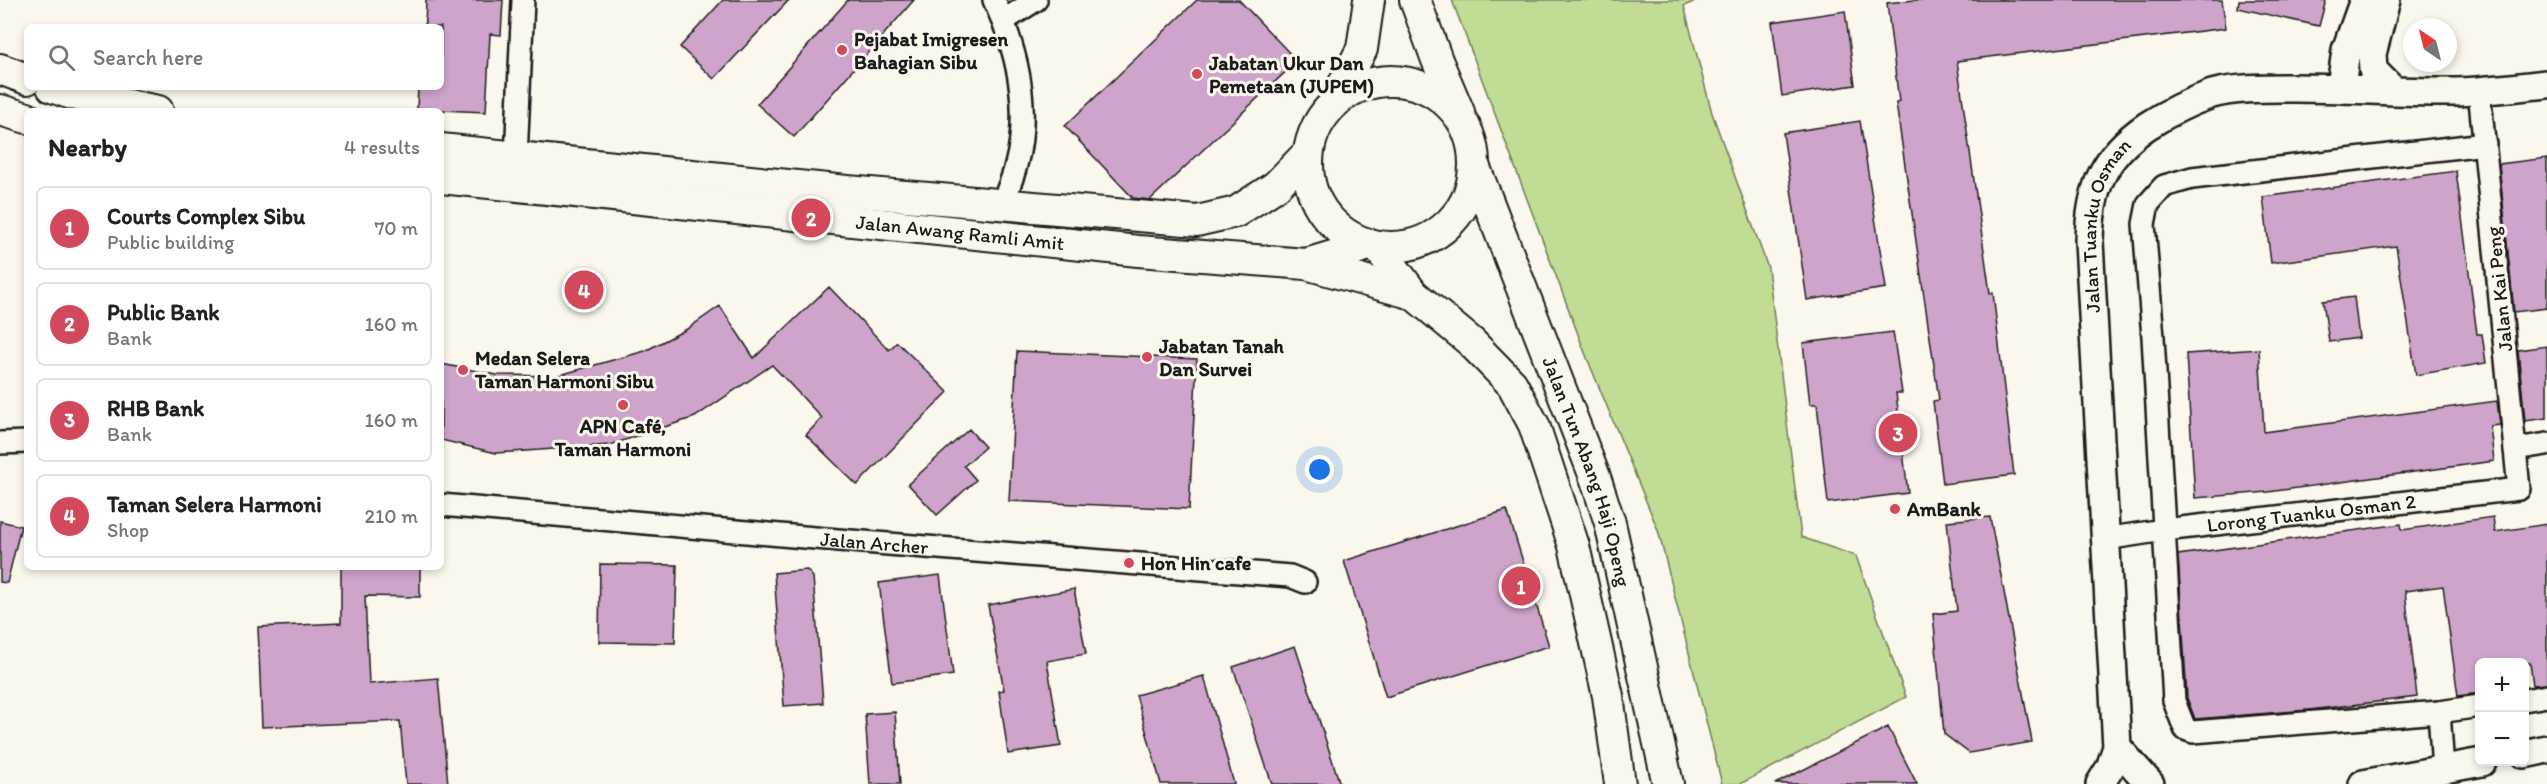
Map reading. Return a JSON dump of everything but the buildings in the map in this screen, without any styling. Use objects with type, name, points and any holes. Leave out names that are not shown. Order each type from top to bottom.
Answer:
[{"type":"main road","points":[[1369,0],[1362,49],[1333,104],[1317,126],[1308,153],[1308,177],[1315,200],[1328,220],[1340,230],[1373,246],[1401,247],[1424,241],[1444,229],[1460,212],[1470,191],[1475,168],[1470,135],[1437,60],[1415,0]]},
{"type":"main road","points":[[0,69],[24,77]]},
{"type":"main road","points":[[1333,104],[1356,89],[1383,81],[1410,83],[1436,93],[1456,111],[1470,135]]},
{"type":"main road","points":[[61,90],[143,108]]},
{"type":"main road","points":[[0,110],[24,117]]},
{"type":"main road","name":"Jalan Awang Ramli Amit","points":[[444,149],[1197,221],[1236,212],[1276,186],[1308,153]]},
{"type":"main road","name":"Jalan Tun Abang Haji Openg","points":[[1475,168],[1595,477],[1610,523],[1668,784]]},
{"type":"main road","name":"Jalan Awang Ramli Amit","points":[[444,178],[1138,251],[1306,264],[1373,246]]},
{"type":"main road","name":"Jalan Tun Abang Haji Openg","points":[[1373,246],[1413,294],[1471,342],[1512,384],[1534,425],[1574,546],[1608,696],[1620,784]]},
{"type":"main road","points":[[1306,264],[1413,294]]},
{"type":"main road","points":[[1630,611],[1681,784]]},
{"type":"main road","points":[[1608,696],[1608,784]]},
{"type":"street","points":[[516,158],[523,0]]},
{"type":"street","points":[[994,0],[1004,21],[1021,82],[1022,112],[1017,165],[1002,204]]},
{"type":"street","points":[[1004,21],[1036,0]]},
{"type":"street","points":[[2341,87],[2346,50],[2364,0]]},
{"type":"street","points":[[2386,0],[2372,54],[2373,70],[2393,90]]},
{"type":"street","name":"Jalan Tuanku Osman","points":[[2117,747],[2089,242],[2090,213],[2096,183],[2107,166],[2132,137],[2168,112],[2213,94],[2237,90],[2341,87],[2393,90],[2480,90],[2547,84]]},
{"type":"street","name":"Jalan Kai Peng","points":[[2480,90],[2519,489]]},
{"type":"street","points":[[2475,707],[2439,712],[2193,732],[2185,729],[2174,701],[2144,224],[2148,204],[2164,186],[2192,178],[2485,144]]},
{"type":"street","points":[[0,443],[24,442]]},
{"type":"street","points":[[2515,448],[2547,444]]},
{"type":"street","name":"Lorong Tuanku Osman 2","points":[[2105,539],[2164,530],[2519,489]]},
{"type":"street","name":"Jalan Archer","points":[[444,505],[837,540],[1290,576],[1305,582]]},
{"type":"street","points":[[2529,699],[2547,696]]},
{"type":"street","points":[[2439,712],[2443,769]]},
{"type":"street","points":[[2100,784],[2110,768],[2117,747],[2150,784]]},
{"type":"street","points":[[2529,754],[2547,749]]},
{"type":"street","points":[[2529,756],[2547,758]]},
{"type":"street","points":[[2363,784],[2475,763]]},
{"type":"green space","points":[[1452,0],[1698,0],[1684,6],[1712,113],[1768,268],[1801,537],[1856,556],[1906,697],[1740,784],[1722,784],[1658,530],[1587,358]]},
{"type":"place","name":"Pejabat Imigresen Bahagian Sibu","points":[[842,50]]},
{"type":"place","name":"Jabatan Ukur Dan Pemetaan (JUPEM)","points":[[1197,74]]},
{"type":"place","name":"Public Bank","points":[[811,218]]},
{"type":"place","name":"Taman Selera Harmoni","points":[[584,290]]},
{"type":"place","name":"Jabatan Tanah Dan Survei","points":[[1147,357]]},
{"type":"place","name":"Medan Selera Taman Harmoni Sibu","points":[[463,370]]},
{"type":"place","name":"APN Café, Taman Harmoni","points":[[623,405]]},
{"type":"place","name":"RHB Bank","points":[[1898,433]]},
{"type":"place","name":"AmBank","points":[[1895,509]]},
{"type":"place","name":"Hon Hin cafe","points":[[1129,563]]},
{"type":"place","name":"Courts Complex Sibu","points":[[1521,586]]}]
